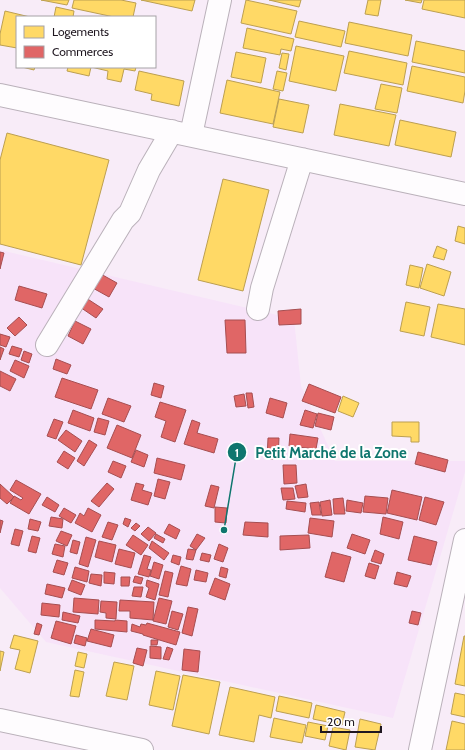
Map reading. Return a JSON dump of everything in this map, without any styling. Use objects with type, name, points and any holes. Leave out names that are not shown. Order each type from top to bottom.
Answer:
[{"type":"street","points":[[47,345],[123,220],[130,213],[149,170],[181,133],[220,0]]},
{"type":"street","points":[[0,95],[465,194]]},
{"type":"street","points":[[258,309],[262,288],[302,159]]},
{"type":"street","points":[[420,750],[465,540]]},
{"type":"street","points":[[0,720],[142,750]]},
{"type":"shaded area","points":[[0,250],[294,319],[301,386],[335,461],[465,461],[465,472],[393,718],[46,642],[0,588]]},
{"type":"building: Logements","points":[[41,0],[69,0],[67,5]]},
{"type":"building: Logements","points":[[74,0],[121,0],[136,3],[133,16],[109,16],[72,8]]},
{"type":"building: Logements","points":[[141,0],[195,0],[192,11]]},
{"type":"building: Logements","points":[[246,0],[297,11],[291,34],[241,23]]},
{"type":"building: Logements","points":[[269,0],[301,0],[299,7]]},
{"type":"building: Logements","points":[[368,0],[381,0],[378,16],[365,14]]},
{"type":"building: Logements","points":[[405,0],[422,0],[421,3]]},
{"type":"building: Logements","points":[[424,0],[465,0],[465,18],[422,9]]},
{"type":"building: Logements","points":[[56,7],[74,11],[73,16],[54,16]]},
{"type":"building: Logements","points":[[5,11],[26,16],[16,16],[16,48],[0,45],[0,34]]},
{"type":"building: Logements","points":[[299,21],[345,31],[341,47],[295,37]]},
{"type":"building: Logements","points":[[349,22],[412,35],[408,56],[345,43]]},
{"type":"building: Logements","points":[[247,28],[294,39],[291,51],[281,49],[280,55],[243,48]]},
{"type":"building: Logements","points":[[416,41],[465,51],[465,73],[412,62]]},
{"type":"building: Logements","points":[[296,46],[344,56],[336,91],[289,81]]},
{"type":"building: Logements","points":[[349,51],[407,63],[403,85],[344,73]]},
{"type":"building: Logements","points":[[236,52],[266,58],[261,83],[231,77]]},
{"type":"building: Logements","points":[[282,53],[289,54],[286,70],[279,68]]},
{"type":"building: Logements","points":[[412,66],[465,77],[463,103],[407,91]]},
{"type":"building: Logements","points":[[68,68],[91,68],[89,76],[67,71]]},
{"type":"building: Logements","points":[[95,68],[136,68],[135,71],[124,69],[121,82],[107,79],[108,71]]},
{"type":"building: Logements","points":[[139,71],[184,81],[179,106],[151,100],[152,94],[135,90]]},
{"type":"building: Logements","points":[[277,71],[287,73],[283,91],[273,89]]},
{"type":"building: Logements","points":[[227,80],[280,92],[273,124],[220,113]]},
{"type":"building: Logements","points":[[381,84],[402,88],[397,113],[375,109]]},
{"type":"building: Logements","points":[[279,99],[309,105],[303,133],[273,127]]},
{"type":"building: Logements","points":[[340,104],[396,115],[389,146],[334,135]]},
{"type":"building: Logements","points":[[400,120],[456,132],[451,157],[395,145]]},
{"type":"building: Logements","points":[[7,133],[109,160],[81,265],[0,244],[0,160]]},
{"type":"building: Logements","points":[[223,179],[269,190],[243,291],[198,280]]},
{"type":"building: Logements","points":[[458,226],[465,228],[465,244],[455,241]]},
{"type":"building: Logements","points":[[437,246],[447,250],[444,260],[433,257]]},
{"type":"building: Logements","points":[[427,264],[451,272],[444,296],[420,288]]},
{"type":"building: Logements","points":[[410,265],[423,268],[419,288],[406,285]]},
{"type":"building: Logements","points":[[406,302],[430,307],[424,336],[400,331]]},
{"type":"building: Logements","points":[[438,304],[465,309],[465,345],[431,337]]},
{"type":"building: Logements","points":[[343,396],[359,403],[353,417],[338,411]]},
{"type":"building: Logements","points":[[392,422],[419,422],[419,442],[411,442],[411,437],[392,436]]},
{"type":"building: Logements","points":[[14,635],[38,641],[30,673],[15,669],[20,650],[10,648]]},
{"type":"building: Logements","points":[[465,636],[465,686],[455,684]]},
{"type":"building: Logements","points":[[0,651],[4,652],[0,671]]},
{"type":"building: Logements","points":[[78,652],[87,654],[84,668],[75,666]]},
{"type":"building: Logements","points":[[114,662],[134,666],[127,700],[106,696]]},
{"type":"building: Logements","points":[[75,670],[84,672],[79,697],[70,696]]},
{"type":"building: Logements","points":[[156,671],[180,676],[173,710],[149,705]]},
{"type":"building: Logements","points":[[183,675],[220,682],[209,734],[172,726]]},
{"type":"building: Logements","points":[[230,687],[275,697],[271,718],[259,715],[254,742],[219,735]]},
{"type":"building: Logements","points":[[455,693],[465,695],[465,717],[451,714]]},
{"type":"building: Logements","points":[[279,696],[312,703],[309,718],[276,711]]},
{"type":"building: Logements","points":[[316,705],[345,712],[342,725],[313,719]]},
{"type":"building: Logements","points":[[274,718],[306,725],[302,743],[270,737]]},
{"type":"building: Logements","points":[[360,719],[381,724],[375,750],[355,747]]},
{"type":"building: Logements","points":[[452,721],[465,724],[465,750],[446,750]]},
{"type":"building: Logements","points":[[308,722],[328,726],[325,740],[305,736]]},
{"type":"building: Logements","points":[[333,727],[350,730],[346,750],[329,746]]},
{"type":"building: Commerces","points":[[0,252],[4,253],[0,269]]},
{"type":"building: Commerces","points":[[99,273],[117,283],[109,297],[91,287]]},
{"type":"building: Commerces","points":[[19,286],[47,294],[42,308],[15,300]]},
{"type":"building: Commerces","points":[[83,296],[103,309],[96,318],[77,305]]},
{"type":"building: Commerces","points":[[301,309],[301,324],[279,325],[278,311]]},
{"type":"building: Commerces","points":[[19,317],[27,325],[15,336],[7,328]]},
{"type":"building: Commerces","points":[[225,320],[245,320],[246,353],[227,353]]},
{"type":"building: Commerces","points":[[75,321],[91,329],[83,344],[68,336]]},
{"type":"building: Commerces","points":[[0,334],[10,337],[6,347],[0,345]]},
{"type":"building: Commerces","points":[[12,346],[22,349],[19,357],[9,354]]},
{"type":"building: Commerces","points":[[0,347],[4,349],[0,360]]},
{"type":"building: Commerces","points":[[24,351],[32,354],[29,363],[21,360]]},
{"type":"building: Commerces","points":[[56,359],[71,365],[67,374],[53,369]]},
{"type":"building: Commerces","points":[[15,360],[29,366],[24,378],[10,371]]},
{"type":"building: Commerces","points":[[0,371],[16,379],[10,391],[0,386]]},
{"type":"building: Commerces","points":[[62,378],[98,390],[91,409],[55,397]]},
{"type":"building: Commerces","points":[[154,383],[164,386],[161,398],[151,395]]},
{"type":"building: Commerces","points":[[309,384],[341,397],[335,413],[302,401]]},
{"type":"building: Commerces","points":[[246,393],[252,393],[254,407],[248,408]]},
{"type":"building: Commerces","points":[[244,394],[246,406],[236,407],[234,396]]},
{"type":"building: Commerces","points":[[108,398],[131,406],[124,422],[102,414]]},
{"type":"building: Commerces","points":[[270,398],[287,403],[283,418],[266,413]]},
{"type":"building: Commerces","points":[[160,402],[186,410],[175,442],[161,437],[166,421],[155,417]]},
{"type":"building: Commerces","points":[[73,410],[94,418],[90,431],[68,423]]},
{"type":"building: Commerces","points":[[305,410],[317,414],[313,428],[300,425]]},
{"type":"building: Commerces","points":[[318,413],[334,417],[331,430],[315,426]]},
{"type":"building: Commerces","points":[[98,418],[109,421],[105,435],[94,432]]},
{"type":"building: Commerces","points":[[54,419],[63,422],[56,439],[47,436]]},
{"type":"building: Commerces","points":[[192,420],[200,423],[197,433],[218,439],[214,453],[184,444]]},
{"type":"building: Commerces","points":[[117,425],[141,435],[132,458],[107,448]]},
{"type":"building: Commerces","points":[[66,430],[82,441],[75,452],[58,440]]},
{"type":"building: Commerces","points":[[290,434],[318,438],[316,449],[289,446]]},
{"type":"building: Commerces","points":[[268,438],[279,438],[278,459],[267,459]]},
{"type":"building: Commerces","points":[[89,440],[97,445],[84,466],[77,461]]},
{"type":"building: Commerces","points":[[136,450],[148,455],[144,467],[131,462]]},
{"type":"building: Commerces","points":[[64,451],[75,458],[68,469],[57,462]]},
{"type":"building: Commerces","points":[[418,452],[448,460],[445,472],[415,464]]},
{"type":"building: Commerces","points":[[157,458],[185,465],[181,480],[154,473]]},
{"type":"building: Commerces","points":[[113,461],[126,466],[121,478],[108,472]]},
{"type":"building: Commerces","points":[[283,465],[296,465],[297,483],[284,484]]},
{"type":"building: Commerces","points":[[158,479],[170,482],[165,499],[154,496]]},
{"type":"building: Commerces","points":[[16,480],[41,494],[29,514],[10,503],[14,496],[21,500],[23,498],[10,490]]},
{"type":"building: Commerces","points":[[107,483],[114,489],[99,507],[91,501]]},
{"type":"building: Commerces","points":[[136,483],[144,485],[142,490],[152,493],[148,505],[131,500]]},
{"type":"building: Commerces","points":[[0,484],[14,497],[7,504],[0,498]]},
{"type":"building: Commerces","points":[[306,484],[308,497],[298,498],[295,486]]},
{"type":"building: Commerces","points":[[211,485],[219,487],[214,508],[205,506]]},
{"type":"building: Commerces","points":[[281,488],[293,488],[295,499],[283,500]]},
{"type":"building: Commerces","points":[[392,490],[422,497],[417,520],[387,513]]},
{"type":"building: Commerces","points":[[365,496],[388,498],[386,514],[363,512]]},
{"type":"building: Commerces","points":[[47,497],[59,505],[55,512],[42,505]]},
{"type":"building: Commerces","points":[[425,497],[444,502],[436,525],[419,520]]},
{"type":"building: Commerces","points":[[343,498],[345,514],[334,514],[333,499]]},
{"type":"building: Commerces","points":[[330,500],[332,515],[322,516],[320,502]]},
{"type":"building: Commerces","points":[[347,500],[363,503],[361,513],[346,511]]},
{"type":"building: Commerces","points":[[287,501],[306,503],[305,512],[286,509]]},
{"type":"building: Commerces","points":[[319,502],[321,515],[312,515],[310,503]]},
{"type":"building: Commerces","points":[[215,507],[227,508],[226,523],[215,522]]},
{"type":"building: Commerces","points":[[64,508],[76,515],[71,523],[59,516]]},
{"type":"building: Commerces","points":[[88,508],[101,515],[92,532],[75,523],[80,513],[84,516]]},
{"type":"building: Commerces","points":[[51,517],[63,519],[62,528],[49,526]]},
{"type":"building: Commerces","points":[[383,517],[403,522],[399,539],[380,534]]},
{"type":"building: Commerces","points":[[125,518],[131,520],[128,527],[123,524]]},
{"type":"building: Commerces","points":[[310,518],[334,521],[332,537],[308,533]]},
{"type":"building: Commerces","points":[[30,519],[41,522],[38,531],[28,529]]},
{"type":"building: Commerces","points":[[0,520],[3,521],[0,533]]},
{"type":"building: Commerces","points":[[108,522],[118,525],[112,540],[102,537]]},
{"type":"building: Commerces","points":[[245,522],[268,523],[268,537],[243,535]]},
{"type":"building: Commerces","points":[[136,523],[140,526],[135,531],[131,528]]},
{"type":"building: Commerces","points":[[169,524],[180,530],[176,539],[164,533]]},
{"type":"building: Commerces","points":[[148,527],[156,533],[149,541],[141,534]]},
{"type":"building: Commerces","points":[[15,529],[23,531],[19,546],[11,544]]},
{"type":"building: Commerces","points":[[61,531],[72,535],[67,546],[56,541]]},
{"type":"building: Commerces","points":[[156,534],[165,539],[163,543],[154,538]]},
{"type":"building: Commerces","points":[[197,534],[205,538],[196,550],[190,546]]},
{"type":"building: Commerces","points":[[352,534],[370,540],[365,554],[347,548]]},
{"type":"building: Commerces","points":[[133,535],[148,545],[141,555],[126,545]]},
{"type":"building: Commerces","points":[[309,535],[310,548],[280,550],[280,536]]},
{"type":"building: Commerces","points":[[32,536],[40,538],[36,553],[28,551]]},
{"type":"building: Commerces","points":[[414,536],[437,542],[431,565],[408,560]]},
{"type":"building: Commerces","points":[[86,537],[96,540],[88,567],[79,564]]},
{"type":"building: Commerces","points":[[73,540],[80,542],[77,554],[70,552]]},
{"type":"building: Commerces","points":[[99,541],[116,545],[112,562],[95,557]]},
{"type":"building: Commerces","points":[[152,541],[169,553],[164,560],[149,548]]},
{"type":"building: Commerces","points":[[55,544],[65,546],[63,557],[52,554]]},
{"type":"building: Commerces","points":[[219,544],[228,548],[223,562],[214,559]]},
{"type":"building: Commerces","points":[[119,549],[135,553],[131,568],[115,564]]},
{"type":"building: Commerces","points":[[188,549],[196,550],[193,560],[186,559]]},
{"type":"building: Commerces","points":[[375,550],[384,554],[381,564],[371,561]]},
{"type":"building: Commerces","points":[[332,552],[351,557],[344,582],[325,577]]},
{"type":"building: Commerces","points":[[202,553],[211,555],[209,562],[200,560]]},
{"type":"building: Commerces","points":[[144,555],[151,557],[147,569],[151,570],[149,577],[138,574]]},
{"type":"building: Commerces","points":[[173,555],[181,557],[179,565],[171,562]]},
{"type":"building: Commerces","points":[[57,560],[68,563],[64,575],[53,572]]},
{"type":"building: Commerces","points":[[154,562],[163,565],[159,579],[150,576]]},
{"type":"building: Commerces","points":[[369,563],[379,566],[375,579],[365,576]]},
{"type":"building: Commerces","points":[[181,566],[191,569],[187,586],[176,584]]},
{"type":"building: Commerces","points":[[75,567],[89,571],[87,582],[72,578]]},
{"type":"building: Commerces","points":[[221,567],[228,569],[226,578],[219,576]]},
{"type":"building: Commerces","points":[[196,570],[208,573],[206,582],[194,580]]},
{"type":"building: Commerces","points":[[165,571],[173,573],[168,597],[159,595]]},
{"type":"building: Commerces","points":[[104,572],[115,573],[114,584],[104,583]]},
{"type":"building: Commerces","points":[[397,572],[411,576],[407,587],[394,584]]},
{"type":"building: Commerces","points":[[91,574],[102,575],[101,586],[89,583]]},
{"type":"building: Commerces","points":[[135,576],[143,578],[141,584],[133,582]]},
{"type":"building: Commerces","points":[[121,577],[130,577],[129,586],[121,586]]},
{"type":"building: Commerces","points":[[215,578],[230,584],[225,600],[209,594]]},
{"type":"building: Commerces","points":[[72,580],[85,585],[81,595],[68,590]]},
{"type":"building: Commerces","points":[[147,580],[159,584],[155,600],[146,597],[149,588],[146,586]]},
{"type":"building: Commerces","points":[[47,584],[65,588],[62,598],[45,594]]},
{"type":"building: Commerces","points":[[134,587],[143,587],[141,597],[132,596]]},
{"type":"building: Commerces","points":[[74,598],[99,600],[98,614],[73,612]]},
{"type":"building: Commerces","points":[[159,598],[172,601],[166,624],[153,621]]},
{"type":"building: Commerces","points":[[120,600],[154,602],[153,620],[130,618],[130,611],[119,611]]},
{"type":"building: Commerces","points":[[101,601],[117,602],[116,619],[106,618],[106,613],[100,612]]},
{"type":"building: Commerces","points":[[42,603],[60,605],[59,617],[41,615]]},
{"type":"building: Commerces","points":[[188,607],[198,609],[192,636],[182,633]]},
{"type":"building: Commerces","points":[[172,611],[183,614],[178,630],[168,627]]},
{"type":"building: Commerces","points":[[412,611],[421,613],[418,625],[409,623]]},
{"type":"building: Commerces","points":[[63,612],[80,616],[78,623],[62,620]]},
{"type":"building: Commerces","points":[[95,620],[127,621],[127,632],[95,629]]},
{"type":"building: Commerces","points":[[56,621],[76,626],[71,644],[51,638]]},
{"type":"building: Commerces","points":[[37,623],[42,625],[39,635],[34,634]]},
{"type":"building: Commerces","points":[[147,623],[180,632],[176,645],[131,631],[132,624],[140,627],[141,624],[146,625]]},
{"type":"building: Commerces","points":[[91,629],[114,635],[111,647],[87,641]]},
{"type":"building: Commerces","points":[[76,635],[87,638],[85,646],[74,643]]},
{"type":"building: Commerces","points":[[151,640],[158,640],[157,645],[151,645]]},
{"type":"building: Commerces","points":[[150,646],[161,647],[161,659],[150,658]]},
{"type":"building: Commerces","points":[[167,647],[173,649],[169,660],[163,659]]},
{"type":"building: Commerces","points":[[137,648],[147,650],[143,666],[133,663]]},
{"type":"building: Commerces","points":[[184,649],[200,651],[198,672],[182,670]]},
{"type":"place","name":"Petit Marché de la Zone","points":[[224,530]]}]
